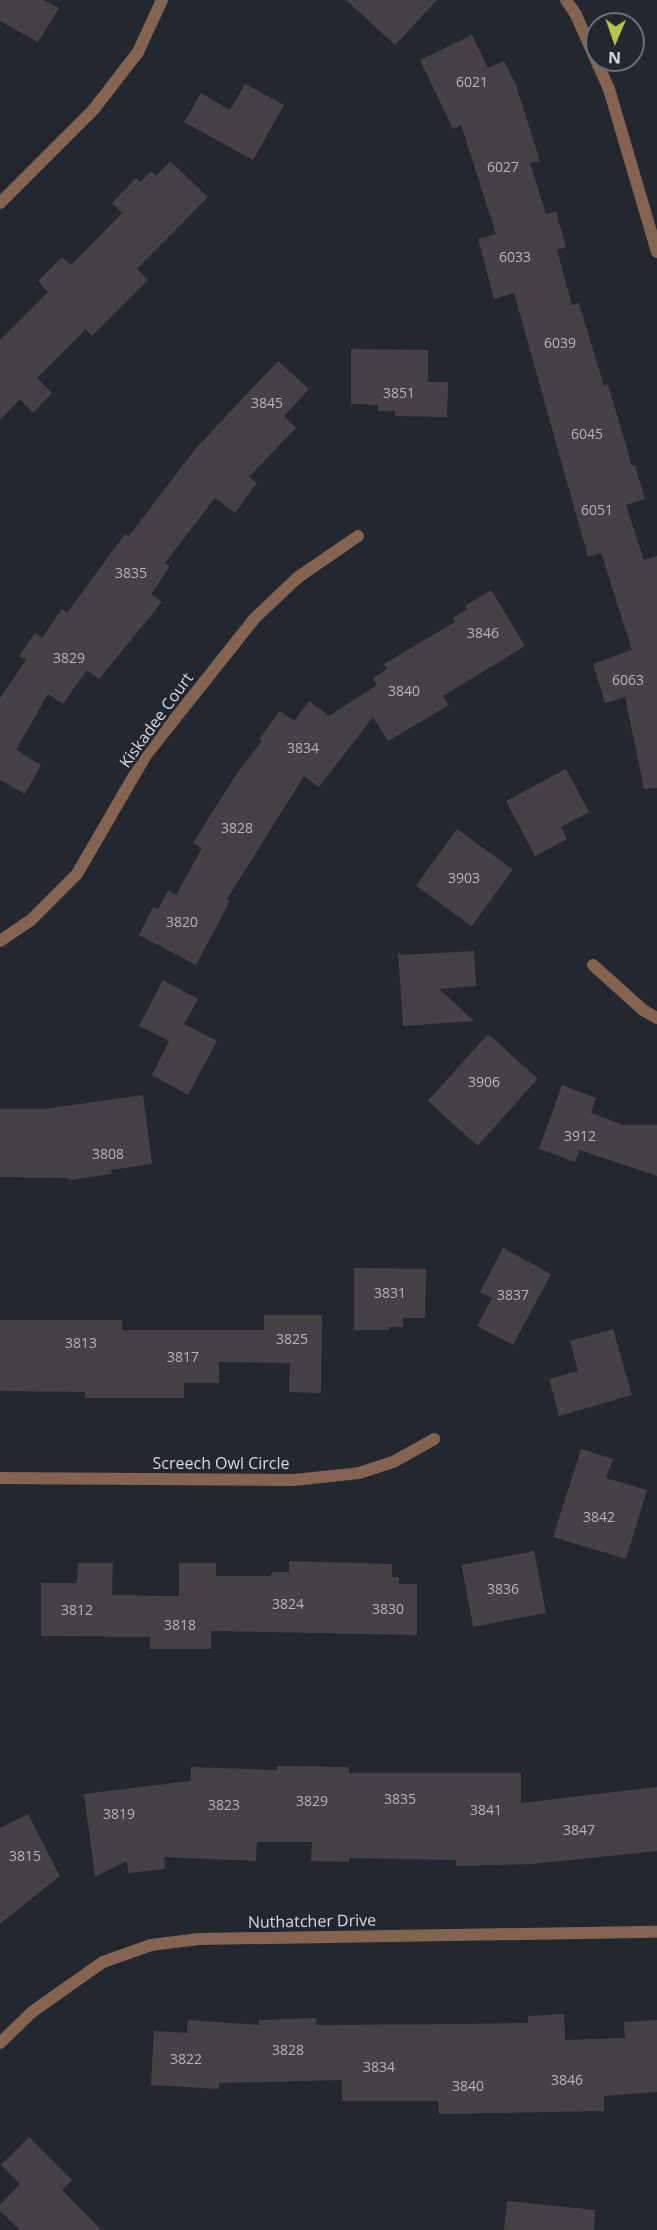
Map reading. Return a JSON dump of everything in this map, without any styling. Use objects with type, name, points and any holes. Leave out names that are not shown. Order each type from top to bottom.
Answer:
[{"type":"street","points":[[0,203],[94,109],[138,52],[162,0]]},
{"type":"street","points":[[566,0],[609,88],[657,252]]},
{"type":"street","name":"Kiskadee Court","points":[[0,941],[31,920],[77,874],[146,755],[254,619],[297,578],[358,536]]},
{"type":"street","points":[[593,965],[643,1010],[657,1017]]},
{"type":"street","name":"Screech Owl Circle","points":[[0,1478],[294,1480],[358,1473],[395,1461],[434,1439]]},
{"type":"street","name":"Nuthatcher Drive","points":[[0,2043],[32,2012],[103,1962],[151,1945],[199,1939],[657,1932]]},
{"type":"building","points":[[0,0],[43,0],[59,8],[38,42],[0,21]]},
{"type":"building","points":[[346,0],[437,0],[395,45]]},
{"type":"building","points":[[472,35],[488,68],[504,61],[516,85],[540,161],[530,163],[546,214],[556,211],[566,247],[557,250],[572,305],[579,303],[604,386],[608,384],[632,466],[635,465],[645,499],[626,505],[644,560],[657,556],[657,788],[644,789],[625,697],[605,703],[593,664],[632,650],[601,553],[588,557],[514,293],[494,299],[478,239],[496,234],[461,125],[453,129],[420,60]]},
{"type":"building","points":[[245,84],[284,105],[253,160],[184,122],[201,93],[230,110]]},
{"type":"building","points":[[170,161],[208,197],[137,269],[148,280],[92,336],[86,329],[37,378],[52,393],[33,413],[20,399],[0,420],[0,340],[48,292],[38,281],[62,257],[71,265],[122,213],[112,203],[136,178],[141,182],[151,171],[156,176]]},
{"type":"building","points":[[351,349],[428,350],[428,382],[448,382],[447,417],[395,416],[395,411],[378,411],[378,405],[351,404]]},
{"type":"building","points":[[278,361],[309,389],[284,416],[296,428],[249,477],[257,483],[235,513],[215,498],[165,563],[170,566],[151,594],[162,602],[99,679],[87,670],[63,704],[48,694],[16,750],[41,765],[25,794],[0,780],[0,698],[26,660],[19,656],[35,633],[42,638],[62,609],[67,613],[125,534],[129,536],[196,448]]},
{"type":"building","points":[[491,590],[525,646],[443,696],[449,705],[388,741],[373,717],[319,787],[304,776],[227,899],[230,901],[196,965],[139,935],[153,907],[158,909],[168,891],[176,895],[202,848],[193,843],[235,776],[262,741],[259,739],[280,711],[294,721],[309,701],[329,716],[377,685],[373,678],[387,669],[384,664],[455,622],[453,618],[467,609],[465,606]]},
{"type":"building","points":[[566,769],[589,812],[561,827],[567,839],[535,856],[506,801]]},
{"type":"building","points":[[457,829],[513,870],[472,926],[416,886]]},
{"type":"building","points":[[474,951],[476,986],[439,989],[474,1021],[403,1026],[398,952],[401,955]]},
{"type":"building","points":[[163,980],[198,999],[184,1024],[217,1041],[188,1095],[152,1075],[169,1041],[139,1026]]},
{"type":"building","points":[[488,1034],[538,1079],[478,1146],[428,1101]]},
{"type":"building","points":[[562,1085],[596,1098],[591,1113],[624,1125],[657,1125],[657,1176],[580,1150],[575,1162],[539,1149]]},
{"type":"building","points":[[143,1095],[152,1164],[111,1170],[112,1174],[69,1180],[68,1178],[0,1177],[0,1109],[44,1109]]},
{"type":"building","points":[[503,1248],[551,1274],[513,1345],[477,1326],[492,1298],[480,1292]]},
{"type":"building","points":[[354,1268],[426,1269],[425,1318],[403,1318],[403,1327],[389,1327],[389,1330],[354,1330]]},
{"type":"building","points":[[264,1315],[322,1315],[321,1393],[289,1392],[290,1363],[219,1362],[219,1383],[184,1383],[184,1398],[85,1398],[85,1392],[0,1391],[0,1320],[122,1320],[122,1330],[264,1330]]},
{"type":"building","points":[[613,1329],[632,1395],[559,1416],[549,1379],[578,1371],[570,1341]]},
{"type":"building","points":[[581,1449],[613,1459],[606,1478],[647,1490],[626,1559],[553,1537]]},
{"type":"building","points":[[534,1551],[546,1613],[473,1627],[461,1565]]},
{"type":"building","points":[[289,1561],[392,1564],[392,1577],[399,1577],[399,1584],[417,1584],[417,1635],[211,1631],[211,1649],[150,1649],[150,1637],[41,1636],[41,1583],[77,1583],[78,1563],[113,1563],[112,1595],[179,1596],[179,1563],[216,1563],[216,1576],[270,1576],[273,1572],[289,1572]]},
{"type":"building","points":[[277,1766],[349,1767],[349,1773],[521,1773],[521,1803],[657,1787],[657,1851],[532,1864],[456,1866],[456,1860],[349,1858],[349,1862],[311,1861],[312,1842],[257,1842],[256,1861],[164,1857],[165,1869],[128,1873],[127,1861],[95,1877],[84,1794],[190,1781],[191,1767],[277,1770]]},
{"type":"building","points":[[28,1814],[60,1876],[0,1924],[0,1828]]},
{"type":"building","points":[[564,2014],[565,2040],[625,2038],[624,2022],[657,2020],[657,2092],[604,2096],[604,2111],[439,2114],[438,2101],[342,2101],[342,2080],[219,2083],[219,2089],[151,2085],[154,2031],[187,2033],[188,2020],[259,2025],[259,2020],[316,2018],[316,2025],[528,2023],[528,2016]]},
{"type":"building","points":[[29,2137],[72,2180],[62,2190],[101,2230],[20,2230],[0,2211],[0,2205],[20,2184],[1,2165]]},
{"type":"building","points":[[507,2201],[595,2210],[594,2230],[504,2230]]}]
